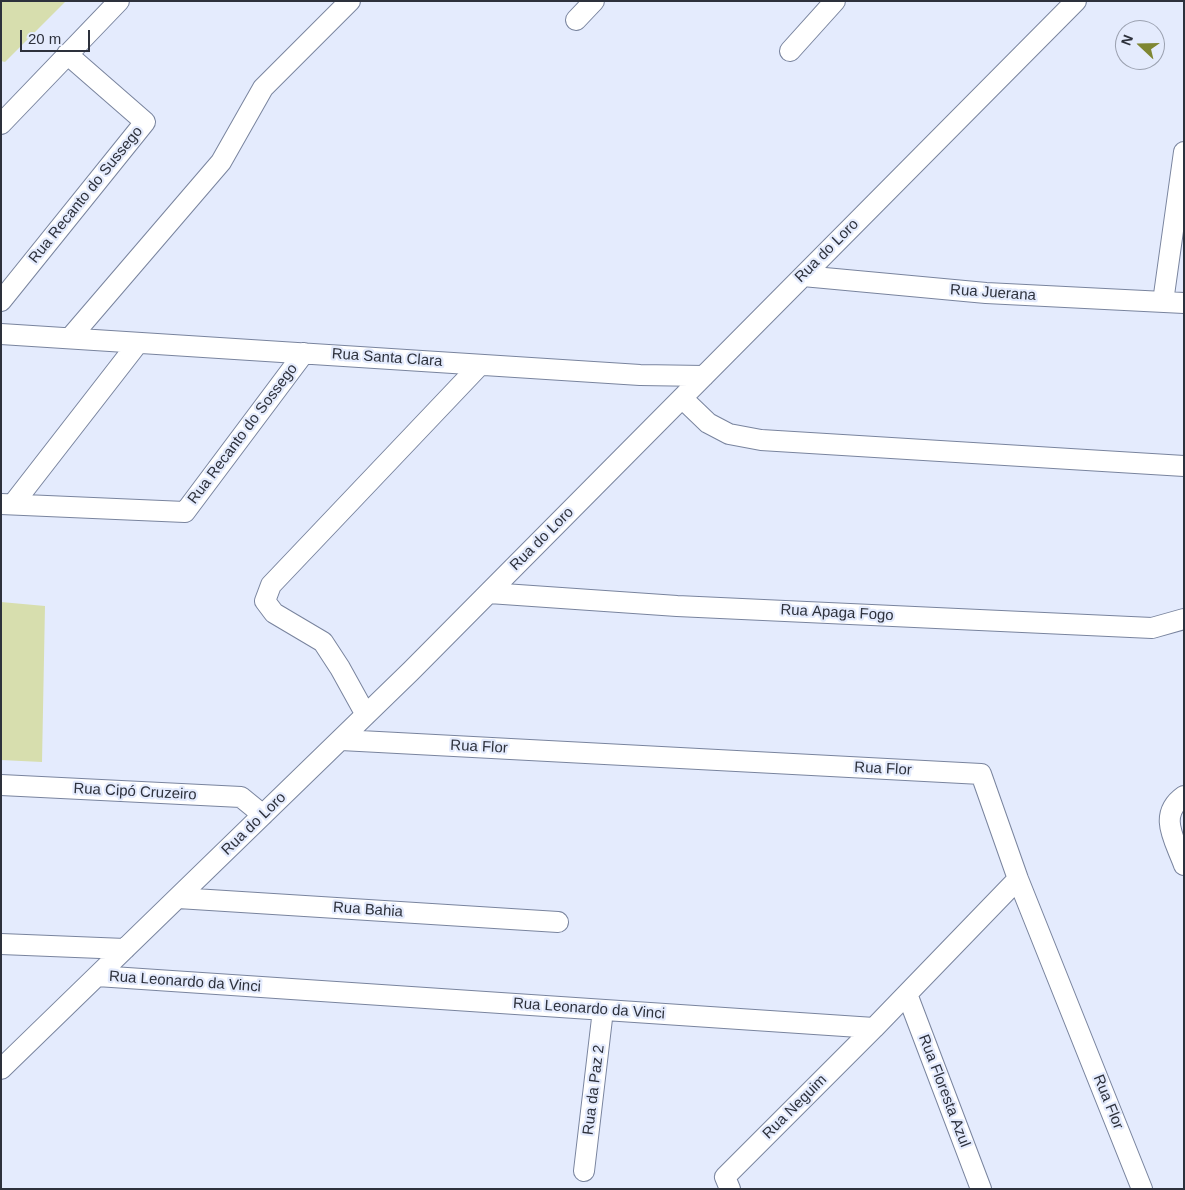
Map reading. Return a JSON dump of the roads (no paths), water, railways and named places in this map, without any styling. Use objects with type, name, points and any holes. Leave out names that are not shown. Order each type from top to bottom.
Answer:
[{"type":"street","points":[[1,124],[119,1]]},
{"type":"street","points":[[70,338],[221,162],[263,88],[350,1]]},
{"type":"street","points":[[576,20],[594,1]]},
{"type":"street","points":[[790,51],[835,1]]},
{"type":"street","name":"Rua do Loro","points":[[1,1069],[341,740],[489,593],[1076,1]]},
{"type":"street","name":"Rua Recanto do Sussego","points":[[1,301],[144,122],[67,54]]},
{"type":"street","points":[[1163,302],[1184,152]]},
{"type":"street","name":"Rua Juerana","points":[[803,276],[986,293],[1184,303]]},
{"type":"street","name":"Rua Santa Clara","points":[[1,334],[640,375],[704,376]]},
{"type":"street","points":[[7,504],[138,343]]},
{"type":"street","name":"Rua Recanto do Sossego","points":[[7,504],[185,512],[304,353]]},
{"type":"street","points":[[366,715],[323,642],[274,613],[265,601],[271,585],[480,365]]},
{"type":"street","points":[[682,398],[708,423],[729,434],[761,440],[1184,466]]},
{"type":"street","name":"Rua Apaga Fogo","points":[[489,593],[677,606],[1152,628],[1184,619]]},
{"type":"street","name":"Rua Flor","points":[[341,740],[981,774],[1018,879],[1142,1189]]},
{"type":"street","name":"Rua Cipó Cruzeiro","points":[[1,785],[241,798],[263,816]]},
{"type":"street","points":[[1184,796],[1170,810],[1169,822],[1184,865]]},
{"type":"street","points":[[874,1028],[1018,879]]},
{"type":"street","name":"Rua Bahia","points":[[178,898],[558,922]]},
{"type":"street","points":[[1,944],[125,949]]},
{"type":"street","name":"Rua Leonardo da Vinci","points":[[97,976],[874,1028]]},
{"type":"street","name":"Rua Floresta Azul","points":[[907,994],[981,1189]]},
{"type":"street","name":"Rua da Paz 2","points":[[584,1171],[603,1010]]},
{"type":"street","name":"Rua Neguim","points":[[730,1189],[725,1177],[874,1028]]}]
